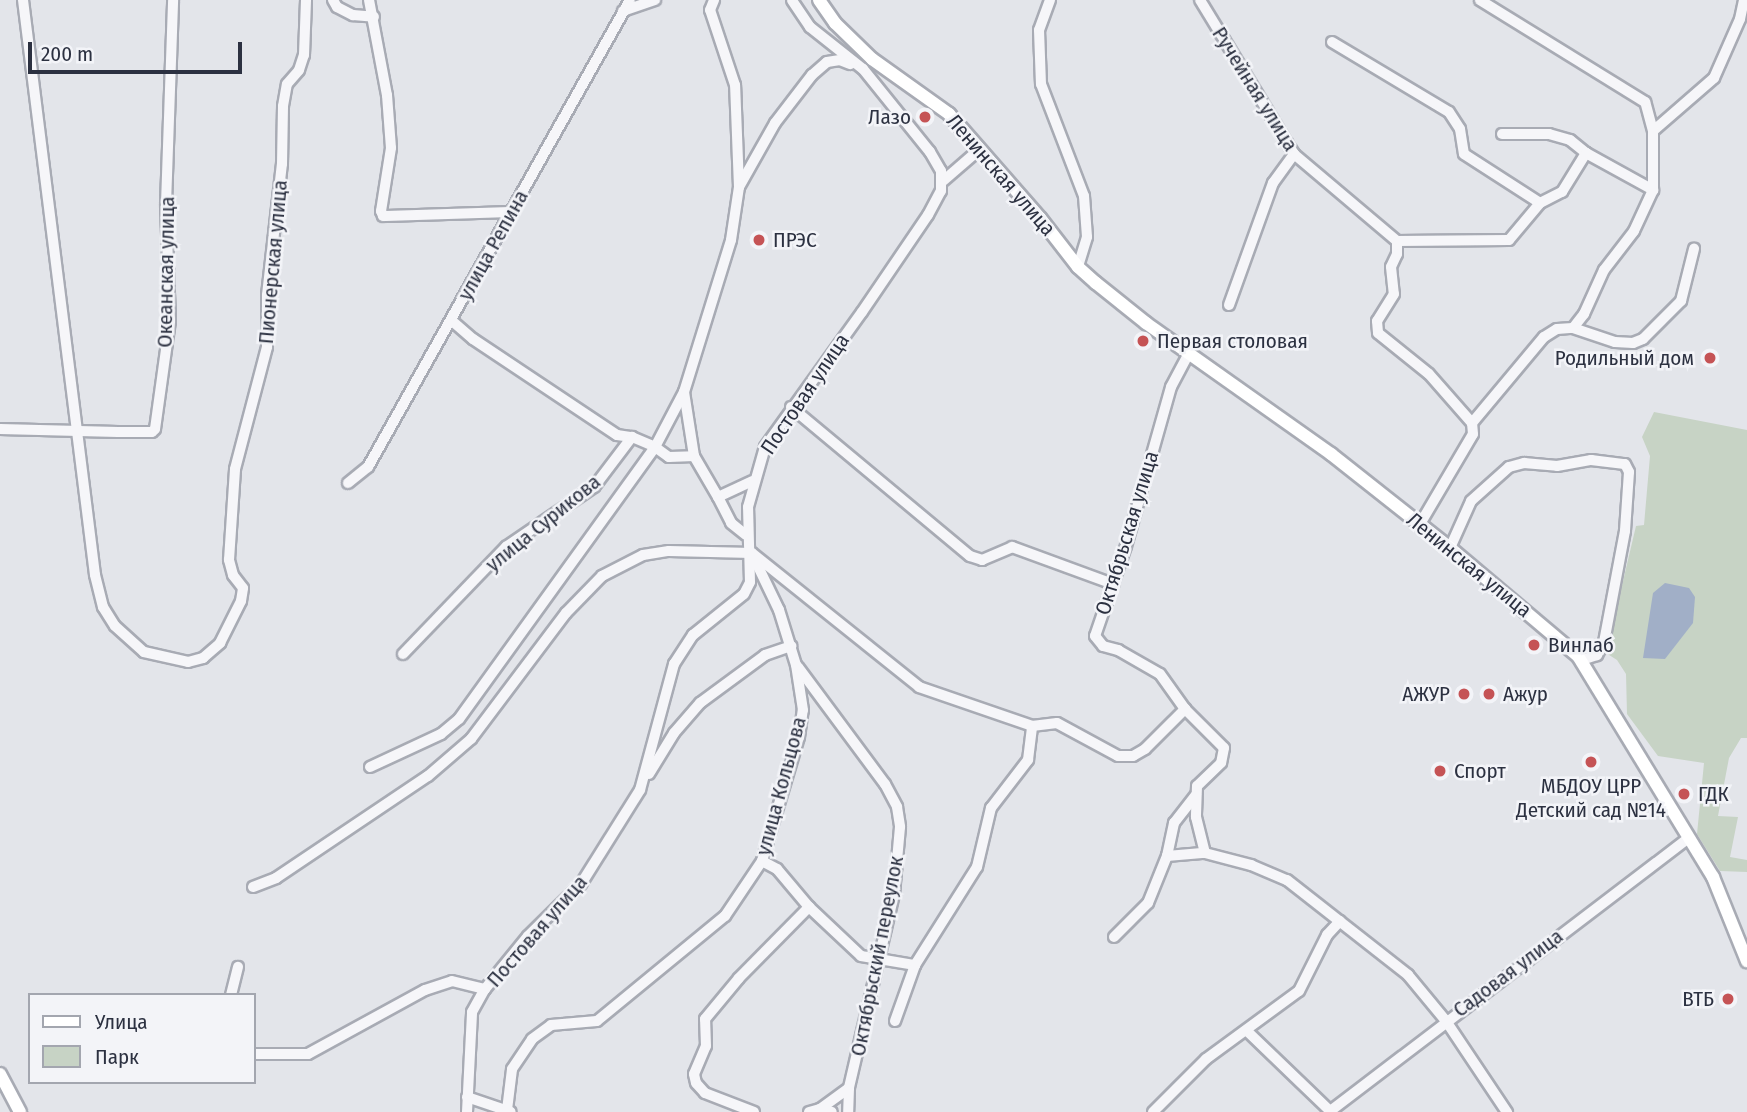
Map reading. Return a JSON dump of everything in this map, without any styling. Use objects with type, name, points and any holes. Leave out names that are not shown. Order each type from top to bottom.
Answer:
[{"type":"main road","points":[[819,0],[868,64]]},
{"type":"main road","name":"Ленинская улица","points":[[868,64],[949,114],[1078,267],[1146,323],[1331,454],[1450,548],[1582,660],[1713,877],[1747,961]]},
{"type":"main road","points":[[0,1074],[20,1112]]},
{"type":"street","points":[[23,0],[78,432]]},
{"type":"street","name":"Океанская улица","points":[[0,429],[152,432],[157,424],[170,321],[166,204],[173,0]]},
{"type":"street","name":"Пионерская улица","points":[[78,432],[95,575],[103,607],[115,626],[144,652],[188,662],[203,658],[220,643],[242,601],[243,588],[233,575],[229,560],[235,469],[267,347],[267,295],[282,164],[283,106],[287,84],[299,70],[304,55],[306,0]]},
{"type":"street","points":[[333,0],[337,7],[353,15],[374,17]]},
{"type":"street","points":[[369,0],[387,94],[391,148],[381,204],[383,216],[513,212]]},
{"type":"street","name":"улица Репина","points":[[348,484],[368,467],[630,0]]},
{"type":"street","points":[[623,11],[655,0]]},
{"type":"street","points":[[370,767],[441,734],[459,719],[655,447],[684,393],[731,240],[740,187],[735,85],[712,5],[704,0]]},
{"type":"street","name":"Ленинская улица","points":[[792,0],[810,27],[835,49],[868,64]]},
{"type":"street","name":"Ленинская улица","points":[[1050,0],[1039,30],[1041,84],[1084,196],[1087,237],[1078,267]]},
{"type":"street","name":"Ручейная улица","points":[[1200,0],[1294,154],[1397,241]]},
{"type":"street","points":[[1480,0],[1645,102],[1653,131],[1653,190],[1634,232],[1604,270],[1584,314],[1573,328]]},
{"type":"street","points":[[1653,131],[1707,87],[1714,78],[1740,19],[1744,0]]},
{"type":"street","points":[[835,23],[835,49]]},
{"type":"street","points":[[1332,42],[1449,112],[1460,129],[1464,154],[1540,203]]},
{"type":"street","points":[[740,187],[775,123],[812,75],[827,62],[840,60],[868,64],[930,152],[941,171],[943,181],[980,149]]},
{"type":"street","points":[[1502,134],[1549,135],[1570,140],[1586,153],[1653,190]]},
{"type":"street","points":[[1420,524],[1473,434],[1472,423],[1429,374],[1378,333],[1377,321],[1394,294],[1391,267],[1397,254],[1397,241],[1509,240],[1540,203],[1562,192],[1586,153]]},
{"type":"street","points":[[1229,305],[1273,183],[1294,154]]},
{"type":"street","name":"Постовая улица","points":[[467,1112],[471,1021],[485,989],[528,936],[581,884],[640,789],[674,664],[694,635],[744,594],[750,582],[752,552],[746,535],[753,481],[765,446],[928,215],[943,181]]},
{"type":"street","points":[[1472,423],[1544,337],[1557,329],[1573,328],[1615,342],[1633,343],[1643,339],[1681,301],[1694,249]]},
{"type":"street","points":[[451,320],[474,339],[617,435],[632,437],[655,447],[669,457],[694,456]]},
{"type":"street","name":"Октябрьская улица","points":[[1189,353],[1171,387],[1095,636],[1097,641],[1160,674],[1185,709],[1224,748],[1221,763],[1197,786],[1196,794]]},
{"type":"street","points":[[684,393],[694,456],[731,523],[746,535]]},
{"type":"street","points":[[791,407],[970,556],[982,560],[1012,547],[1113,584]]},
{"type":"street","name":"улица Сурикова","points":[[403,654],[506,547],[594,487],[632,437]]},
{"type":"street","points":[[1450,548],[1471,501],[1509,467],[1524,463],[1558,466],[1591,460],[1625,464],[1629,472],[1625,531],[1604,642],[1597,655],[1582,660]]},
{"type":"street","points":[[718,497],[753,481]]},
{"type":"street","points":[[253,887],[276,878],[370,818],[428,776],[471,739],[566,613],[602,576],[643,555],[670,551],[752,552],[919,687],[1032,726],[1057,723],[1126,758],[1145,749],[1185,709]]},
{"type":"street","name":"улица Кольцова","points":[[509,1111],[512,1069],[531,1040],[551,1025],[597,1021],[725,916],[762,861],[803,721],[796,665],[779,610],[752,552]]},
{"type":"street","name":"Постовая улица","points":[[644,776],[649,775],[674,733],[700,704],[765,655],[790,646]]},
{"type":"street","name":"Октябрьский переулок","points":[[796,665],[885,784],[897,807],[900,827],[894,894],[849,1087],[848,1112]]},
{"type":"street","points":[[895,1021],[915,965],[977,867],[991,808],[1028,760],[1032,726]]},
{"type":"street","points":[[1196,794],[1196,817],[1205,853]]},
{"type":"street","points":[[1114,937],[1148,903],[1167,856],[1174,823],[1196,794]]},
{"type":"street","name":"Садовая улица","points":[[1330,1111],[1689,838]]},
{"type":"street","points":[[1167,856],[1205,853],[1251,865],[1287,880],[1340,920],[1408,975],[1446,1021],[1503,1111]]},
{"type":"street","points":[[762,861],[777,869],[809,907],[861,956],[915,965]]},
{"type":"street","points":[[754,1112],[705,1093],[696,1083],[694,1074],[706,1046],[705,1019],[739,978],[809,907]]},
{"type":"street","points":[[1153,1112],[1206,1059],[1299,991],[1327,935],[1340,920]]},
{"type":"street","points":[[232,993],[238,967]]},
{"type":"street","points":[[256,1054],[308,1054],[425,990],[453,981],[485,989]]},
{"type":"street","points":[[1247,1031],[1330,1111]]},
{"type":"street","points":[[809,1112],[820,1109],[849,1087]]},
{"type":"street","points":[[467,1097],[509,1111]]},
{"type":"street","points":[[820,1109],[832,1112]]},
{"type":"green space","points":[[1654,412],[1747,430],[1747,738],[1741,738],[1729,758],[1718,816],[1738,817],[1730,857],[1747,860],[1747,872],[1720,871],[1697,834],[1704,763],[1658,756],[1627,714],[1626,674],[1617,660],[1606,653],[1636,526],[1644,525],[1650,456],[1642,437]]},
{"type":"water","points":[[1665,583],[1689,588],[1695,597],[1693,623],[1665,659],[1643,658],[1653,593]]},
{"type":"place","name":"Лазо","points":[[925,117]]},
{"type":"place","name":"ПРЭС","points":[[759,240]]},
{"type":"place","name":"Первая столовая","points":[[1143,341]]},
{"type":"place","name":"Родильный дом","points":[[1710,358]]},
{"type":"place","name":"Винлаб","points":[[1534,645]]},
{"type":"place","name":"АЖУР","points":[[1464,694]]},
{"type":"place","name":"Ажур","points":[[1489,694]]},
{"type":"place","name":"МБДОУ ЦРР Детский сад №14","points":[[1591,762]]},
{"type":"place","name":"Спорт","points":[[1440,771]]},
{"type":"place","name":"ГДК","points":[[1684,794]]},
{"type":"place","name":"ВТБ","points":[[1728,999]]}]
